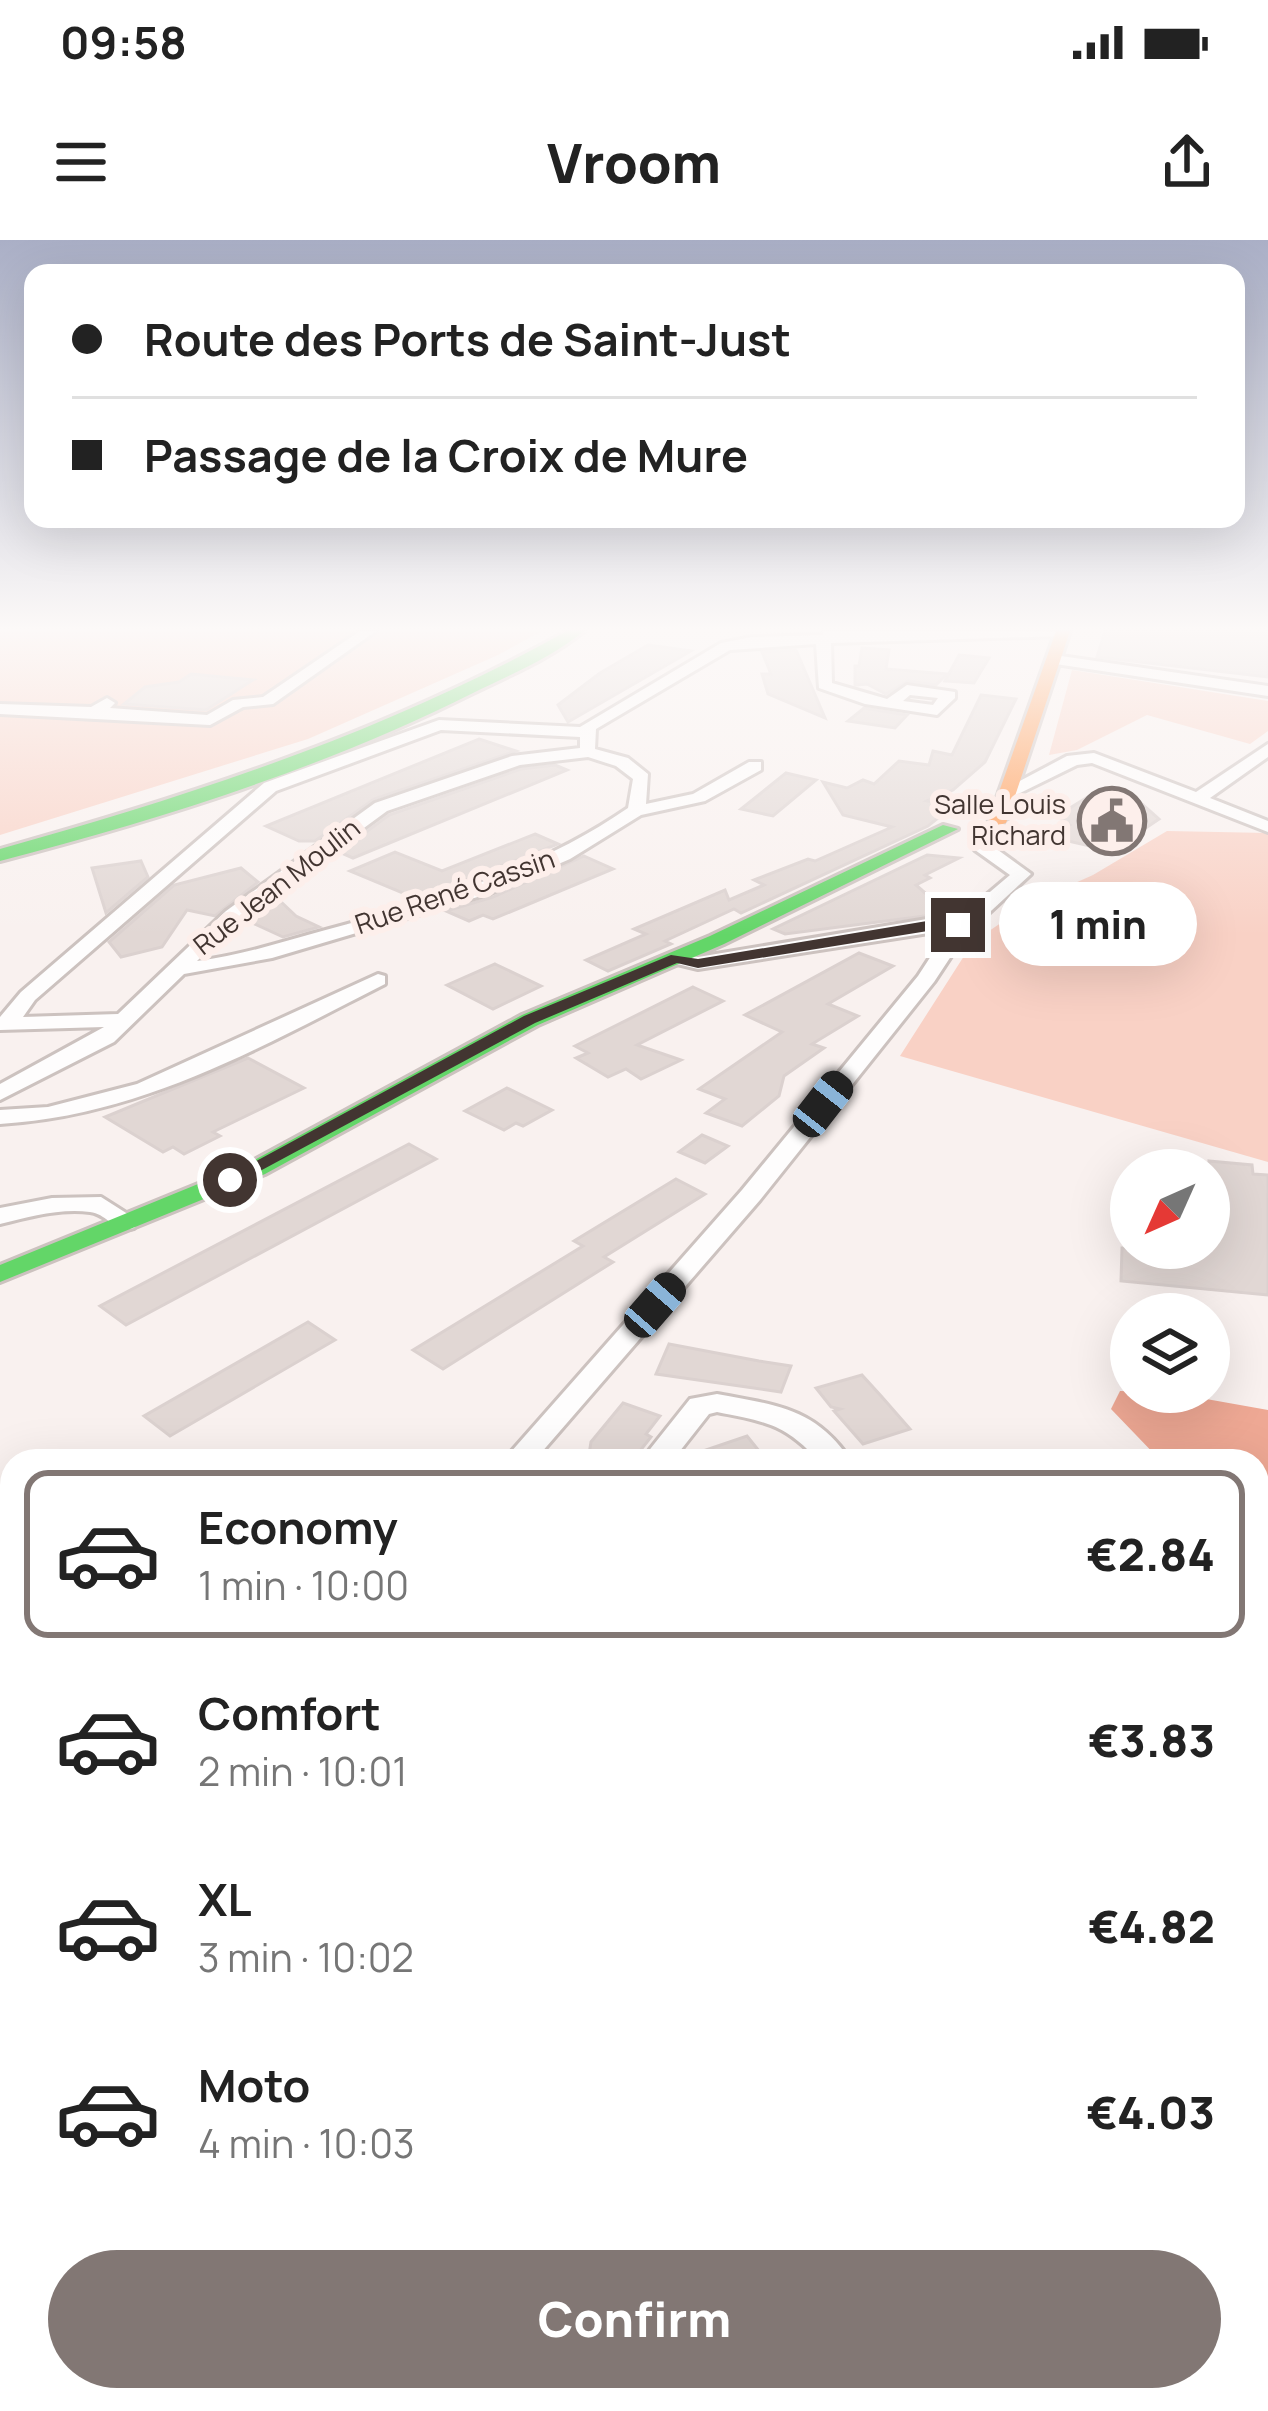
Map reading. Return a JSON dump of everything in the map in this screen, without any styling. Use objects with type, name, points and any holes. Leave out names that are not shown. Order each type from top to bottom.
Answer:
[{"type":"main road","points":[[0,845],[131,808],[355,732]]},
{"type":"main road","points":[[0,855],[161,809],[376,732]]},
{"type":"main road","points":[[0,1274],[256,1169],[530,1020],[922,844],[978,834],[1011,781],[1028,732]]},
{"type":"street","points":[[3,1024],[28,996],[270,787],[419,732]]},
{"type":"street","points":[[503,732],[587,742],[622,761],[642,778],[636,810],[679,808],[706,798],[755,766]]},
{"type":"street","points":[[587,742],[600,732]]},
{"type":"street","name":"Rue Jean Moulin","points":[[0,1093],[86,1050],[249,902],[381,807],[587,742]]},
{"type":"street","points":[[1199,798],[1268,749]]},
{"type":"street","points":[[1011,781],[1082,758],[1268,827]]},
{"type":"street","name":"Rue René Cassin","points":[[173,968],[251,957],[449,900],[578,848],[636,810]]},
{"type":"street","points":[[529,1449],[751,1195],[927,978],[958,925],[1022,874],[978,834]]},
{"type":"street","points":[[676,958],[698,964],[939,923],[958,925]]},
{"type":"street","points":[[0,1117],[64,1113],[153,1085],[378,980]]},
{"type":"street","points":[[3,1024],[68,1018],[122,1020]]},
{"type":"street","points":[[0,1216],[52,1205],[100,1204],[124,1223]]},
{"type":"street","points":[[666,1449],[700,1406],[717,1403],[787,1417],[825,1449]]},
{"type":"shaded area","points":[[0,732],[323,732],[308,739],[0,835]]},
{"type":"shaded area","points":[[1055,732],[1112,732],[1077,750],[1049,755]]},
{"type":"shaded area","points":[[1208,732],[1266,732],[1250,744]]},
{"type":"shaded area","points":[[1167,831],[1268,833],[1268,1162],[900,1056],[973,942],[1030,903],[1093,875]]},
{"type":"shaded area","points":[[1230,1403],[1268,1410],[1268,1449],[1149,1449],[1115,1413],[1230,1413]]},
{"type":"building","points":[[963,732],[1000,732],[985,762],[953,790],[927,801],[953,806],[928,826],[741,913],[734,909],[608,971],[586,960],[646,934],[634,929],[725,890],[729,900],[764,885],[754,880],[808,859],[815,861],[892,827],[843,815],[823,782],[847,788],[863,780],[874,784],[899,761],[929,765],[933,751],[952,755]]},
{"type":"building","points":[[479,739],[516,751],[374,799],[315,841],[299,841],[266,826]]},
{"type":"building","points":[[555,765],[567,770],[353,858],[339,852],[389,815],[521,769]]},
{"type":"building","points":[[786,773],[816,780],[773,816],[741,809]]},
{"type":"building","name":"Salle Louis Richard","points":[[1086,798],[1142,804],[1159,819],[1131,838],[1113,835],[1094,847],[1051,837],[1070,825],[1057,816]]},
{"type":"building","points":[[535,834],[558,844],[417,899],[350,871],[395,852],[442,871]]},
{"type":"building","points":[[927,855],[959,858],[925,875],[930,878],[916,885],[948,913],[785,934],[773,929]]},
{"type":"building","points":[[584,856],[613,869],[493,919],[483,915],[469,921],[446,911],[493,897]]},
{"type":"building","points":[[141,861],[148,877],[106,913],[92,868]]},
{"type":"building","points":[[241,868],[258,882],[215,916],[187,910],[162,947],[121,957],[109,942],[174,885]]},
{"type":"building","points":[[277,898],[296,916],[319,927],[283,937],[246,920]]},
{"type":"building","points":[[859,953],[893,966],[828,1004],[858,1016],[812,1044],[824,1048],[784,1076],[779,1096],[742,1126],[706,1113],[725,1099],[699,1089],[782,1032],[745,1015]]},
{"type":"building","points":[[495,964],[541,986],[493,1009],[447,985]]},
{"type":"building","points":[[693,987],[723,1001],[637,1045],[681,1060],[641,1079],[626,1069],[608,1077],[576,1058],[588,1053],[575,1046]]},
{"type":"building","points":[[248,1058],[304,1088],[213,1132],[220,1136],[184,1154],[173,1147],[163,1152],[105,1117]]},
{"type":"building","points":[[507,1088],[552,1110],[523,1126],[516,1123],[504,1130],[465,1111]]},
{"type":"building","points":[[702,1135],[728,1146],[705,1163],[679,1152]]},
{"type":"building","points":[[409,1144],[436,1159],[126,1325],[100,1306]]},
{"type":"building","points":[[1230,1163],[1252,1165],[1253,1174],[1268,1175],[1268,1295],[1121,1281],[1121,1269],[1230,1269]]},
{"type":"building","points":[[676,1179],[705,1194],[604,1257],[613,1262],[443,1369],[413,1350],[583,1246],[574,1241]]},
{"type":"building","points":[[308,1322],[335,1340],[170,1436],[144,1416]]},
{"type":"building","points":[[669,1344],[791,1366],[781,1392],[656,1374]]},
{"type":"building","points":[[862,1375],[910,1429],[863,1444],[834,1411],[840,1409],[831,1407],[816,1388]]},
{"type":"building","points":[[623,1403],[660,1416],[642,1449],[590,1449]]},
{"type":"building","points":[[747,1436],[757,1449],[709,1449]]},
{"type":"traffic: fast","points":[[0,855],[224,788],[375,732]]},
{"type":"traffic: fast","points":[[0,1274],[256,1169],[530,1020],[717,940],[949,829]]},
{"type":"traffic: slow","points":[[997,823],[1028,732]]},
{"type":"place","name":"Salle Louis Richard","points":[[1112,821]]},
{"type":"route","points":[[230,1180],[530,1020],[676,958],[698,964],[939,923],[958,925]]}]
